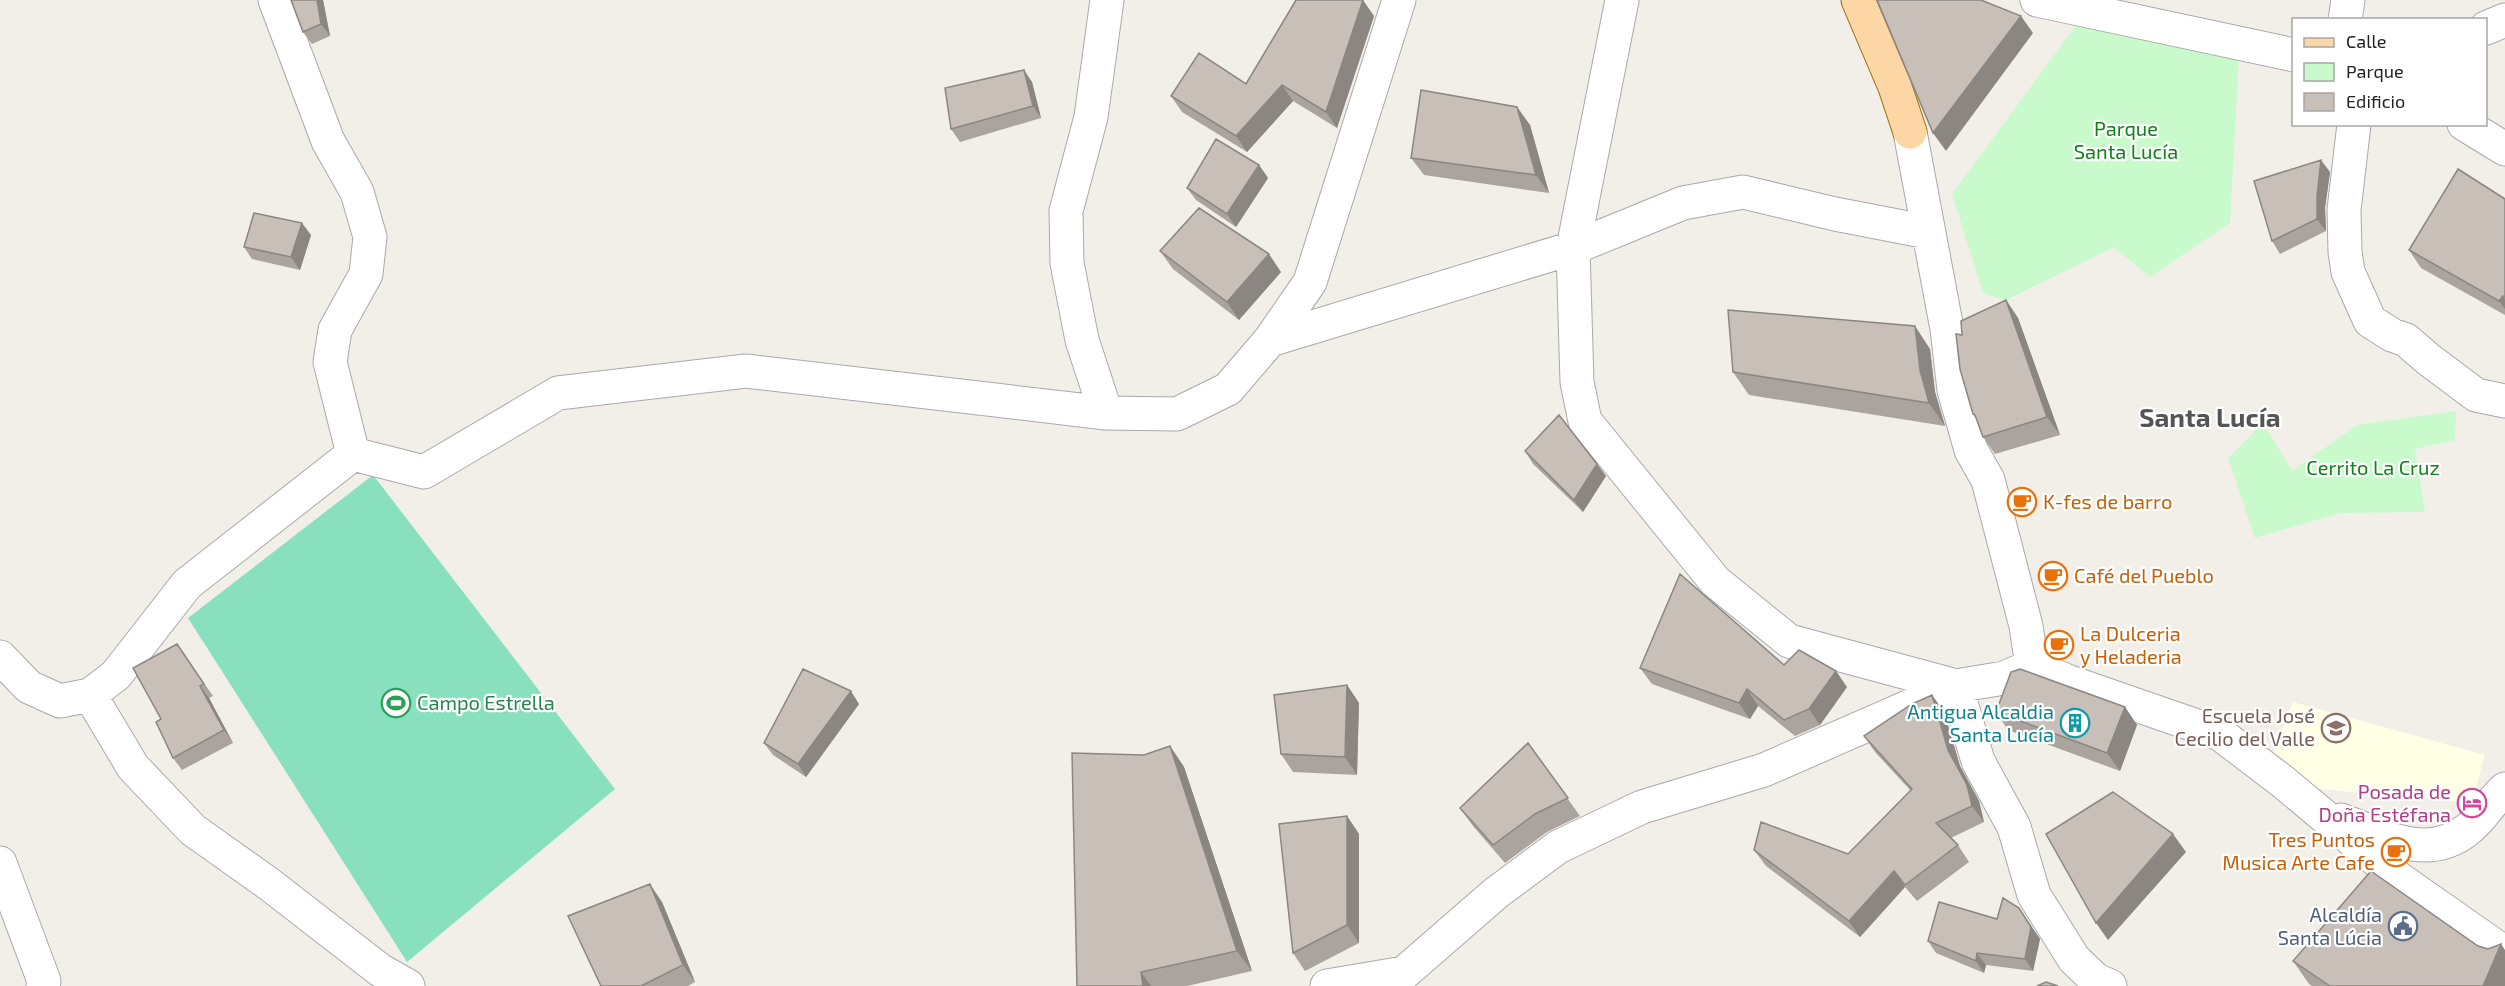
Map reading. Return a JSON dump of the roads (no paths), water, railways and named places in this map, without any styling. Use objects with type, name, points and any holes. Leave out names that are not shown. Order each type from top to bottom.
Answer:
[{"type":"main road","points":[[1858,0],[1895,87],[1910,132]]},
{"type":"street","points":[[275,0],[328,141],[357,192],[370,237],[366,274],[335,330],[330,362],[353,454]]},
{"type":"street","points":[[1106,412],[1082,340],[1067,263],[1066,211],[1091,117],[1107,0]]},
{"type":"street","points":[[353,454],[424,472],[558,393],[746,371],[1106,412],[1177,414],[1228,389],[1269,340],[1310,282],[1399,0]]},
{"type":"street","points":[[1622,0],[1573,248],[1577,382],[1585,421],[1715,581],[1789,641],[1956,686]]},
{"type":"street","points":[[2037,0],[2292,55]]},
{"type":"street","points":[[2345,18],[2348,0]]},
{"type":"street","points":[[2487,28],[2505,20]]},
{"type":"street","points":[[2354,126],[2344,210],[2345,252],[2348,272],[2370,321],[2406,340],[2476,395],[2505,401]]},
{"type":"street","points":[[2467,126],[2505,149]]},
{"type":"street","points":[[1910,132],[1947,329],[1954,390],[1971,450],[1988,480],[2026,626],[2032,666]]},
{"type":"street","points":[[1269,340],[1573,248],[1683,203],[1743,192],[1835,214],[1928,232]]},
{"type":"street","points":[[0,657],[29,687],[60,701],[90,694],[116,675],[187,584],[353,454]]},
{"type":"street","points":[[1327,986],[1408,979],[1496,893],[1558,847],[1642,807],[1764,770],[1956,686],[2004,678],[2032,666],[2067,681],[2220,734],[2282,781],[2398,878],[2505,953]]},
{"type":"street","points":[[1956,686],[1978,761],[2014,827],[2034,895],[2074,959],[2096,980],[2110,986]]},
{"type":"street","points":[[90,694],[133,766],[193,830],[269,884],[380,969],[408,986]]},
{"type":"street","points":[[2320,813],[2410,845],[2435,845],[2467,830],[2505,789]]},
{"type":"street","points":[[0,863],[44,981],[43,986]]},
{"type":"place","name":"K-fes de barro","points":[[2022,502]]},
{"type":"place","name":"Café del Pueblo","points":[[2053,576]]},
{"type":"place","name":"La Dulceria y Heladeria","points":[[2059,645]]},
{"type":"place","name":"Campo Estrella","points":[[396,703]]},
{"type":"place","name":"Antigua Alcaldia Santa Lucía","points":[[2075,723]]},
{"type":"place","name":"Escuela José Cecilio del Valle","points":[[2336,728]]},
{"type":"place","name":"Posada de Doña Estéfana","points":[[2472,803]]},
{"type":"place","name":"Tres Puntos Musica Arte Cafe","points":[[2396,852]]},
{"type":"place","name":"Alcaldía Santa Lúcia","points":[[2403,926]]},
{"type":"district","name":"Santa Lucía","points":[[2210,418]]},
{"type":"park label","name":"Parque Santa Lucía","points":[[2126,140]]},
{"type":"park label","name":"Cerrito La Cruz","points":[[2373,468]]}]
